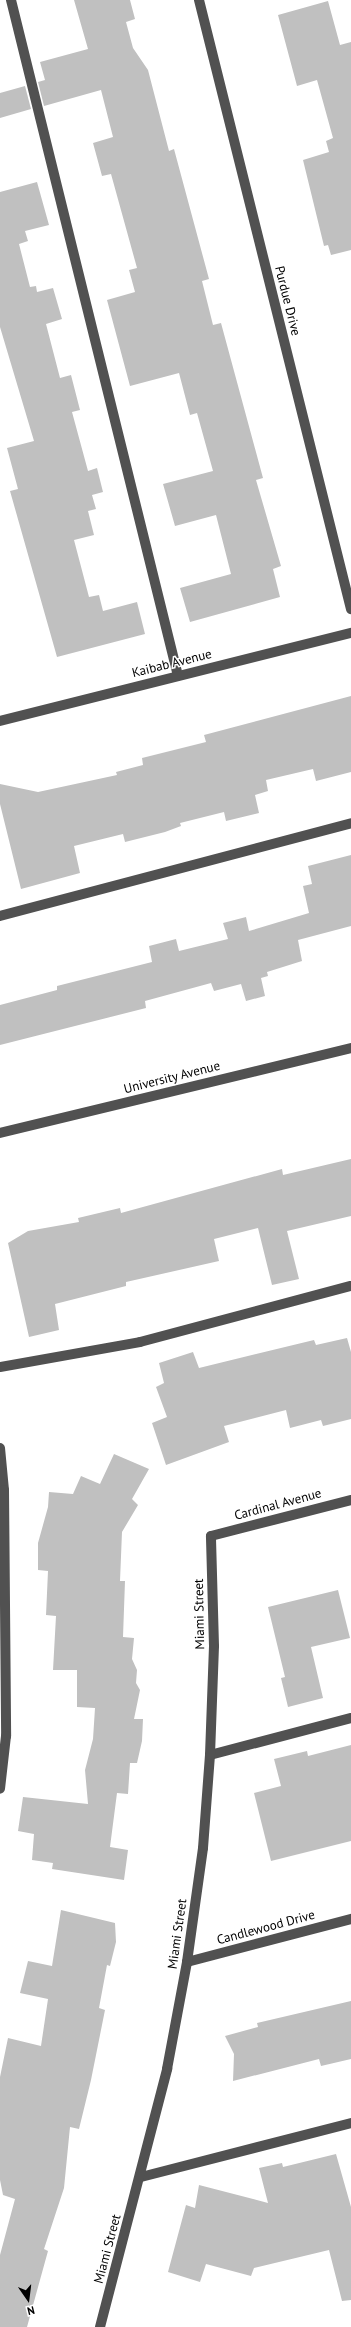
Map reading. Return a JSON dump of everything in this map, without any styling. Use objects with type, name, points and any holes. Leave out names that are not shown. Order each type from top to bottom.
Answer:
[{"type":"street","points":[[11,0],[178,676]]},
{"type":"street","name":"Purdue Drive","points":[[199,0],[351,609]]},
{"type":"street","name":"Kaibab Avenue","points":[[0,721],[351,633]]},
{"type":"street","points":[[0,916],[351,823]]},
{"type":"street","name":"University Avenue","points":[[0,1133],[351,1048]]},
{"type":"street","points":[[0,1367],[140,1342],[351,1286]]},
{"type":"street","points":[[0,1448],[4,1490],[6,1736],[0,1789]]},
{"type":"street","name":"Cardinal Avenue","points":[[211,1536],[351,1500]]},
{"type":"street","name":"Miami Street","points":[[100,2327],[141,2177],[167,2069],[187,1962],[203,1848],[210,1755],[214,1646],[211,1536]]},
{"type":"street","points":[[210,1755],[351,1718]]},
{"type":"street","name":"Candlewood Drive","points":[[187,1962],[351,1919]]},
{"type":"street","points":[[141,2177],[351,2123]]},
{"type":"building","points":[[74,0],[130,0],[135,19],[126,22],[133,48],[148,70],[169,151],[174,149],[209,279],[202,281],[213,325],[221,323],[263,478],[256,480],[281,566],[273,569],[280,597],[190,622],[180,588],[231,574],[216,515],[175,526],[163,484],[213,471],[197,413],[190,415],[179,373],[130,386],[107,300],[135,292],[129,270],[137,268],[111,174],[102,176],[93,143],[113,137],[101,90],[44,106],[38,82],[45,80],[40,62],[88,49]]},
{"type":"building","points":[[328,1],[340,45],[351,42],[351,250],[331,255],[328,245],[324,246],[303,160],[329,152],[326,141],[333,138],[317,80],[297,86],[278,15]]},
{"type":"building","points":[[25,86],[31,109],[0,118],[0,93]]},
{"type":"building","points":[[37,182],[49,225],[25,231],[28,241],[19,244],[30,287],[36,286],[37,292],[53,288],[62,319],[46,324],[60,378],[71,375],[80,410],[72,412],[88,471],[97,468],[103,492],[92,495],[96,509],[88,511],[94,535],[74,540],[89,597],[99,595],[103,611],[137,602],[145,634],[57,657],[10,491],[18,489],[7,448],[34,441],[0,327],[0,192]]},
{"type":"building","points":[[351,696],[351,772],[316,781],[313,769],[266,780],[268,791],[255,795],[259,813],[226,821],[224,812],[180,823],[181,826],[165,832],[125,842],[123,834],[74,846],[80,873],[21,889],[0,804],[0,784],[38,792],[117,775],[116,772],[143,765],[142,758],[206,742],[204,735]]},
{"type":"building","points":[[351,855],[351,926],[298,940],[302,961],[267,972],[268,976],[261,978],[265,996],[246,1001],[241,984],[214,991],[211,983],[145,1001],[146,1008],[0,1045],[0,1005],[57,990],[57,986],[152,962],[149,946],[176,939],[179,951],[228,939],[223,923],[246,917],[249,931],[309,913],[303,886],[312,884],[308,866]]},
{"type":"building","points":[[351,1159],[351,1216],[287,1231],[299,1279],[272,1285],[258,1228],[214,1239],[219,1261],[126,1282],[126,1286],[55,1304],[59,1330],[29,1337],[8,1243],[28,1231],[79,1222],[78,1218],[120,1208],[121,1213],[282,1169],[283,1175]]},
{"type":"building","points":[[347,1338],[351,1352],[351,1419],[323,1426],[321,1420],[290,1428],[286,1410],[224,1426],[229,1442],[166,1465],[152,1423],[167,1417],[156,1387],[164,1383],[159,1363],[193,1352],[199,1368],[314,1340],[316,1345]]},
{"type":"building","points":[[114,1454],[149,1469],[132,1499],[138,1505],[122,1532],[120,1581],[125,1581],[123,1637],[134,1638],[132,1659],[137,1670],[136,1683],[140,1690],[134,1719],[143,1719],[142,1741],[137,1763],[130,1763],[128,1794],[117,1793],[110,1847],[128,1850],[124,1880],[52,1869],[53,1863],[32,1860],[34,1834],[18,1831],[23,1797],[88,1804],[85,1770],[93,1739],[95,1708],[77,1707],[77,1670],[53,1670],[56,1616],[46,1615],[48,1571],[38,1570],[38,1543],[48,1507],[49,1492],[73,1494],[81,1476],[100,1484]]},
{"type":"building","points":[[338,1590],[350,1638],[311,1647],[323,1698],[288,1707],[281,1678],[285,1677],[268,1607]]},
{"type":"building","points":[[351,1745],[351,1841],[271,1861],[254,1793],[281,1786],[274,1759],[307,1751],[308,1756]]},
{"type":"building","points":[[61,1910],[115,1923],[116,1942],[110,1966],[107,1965],[99,2008],[105,2010],[91,2080],[79,2129],[70,2127],[64,2188],[44,2249],[48,2251],[27,2327],[0,2327],[0,2255],[15,2199],[3,2195],[0,2180],[0,2077],[8,2038],[41,2046],[48,1999],[20,1993],[28,1961],[52,1966]]},
{"type":"building","points":[[351,2001],[351,2059],[321,2066],[319,2059],[233,2081],[234,2054],[225,2036],[258,2027],[257,2023]]},
{"type":"building","points":[[336,2154],[351,2207],[351,2300],[342,2301],[329,2250],[254,2268],[251,2276],[206,2264],[200,2282],[168,2272],[186,2205],[195,2208],[199,2185],[268,2203],[259,2168],[282,2163],[283,2167]]}]
